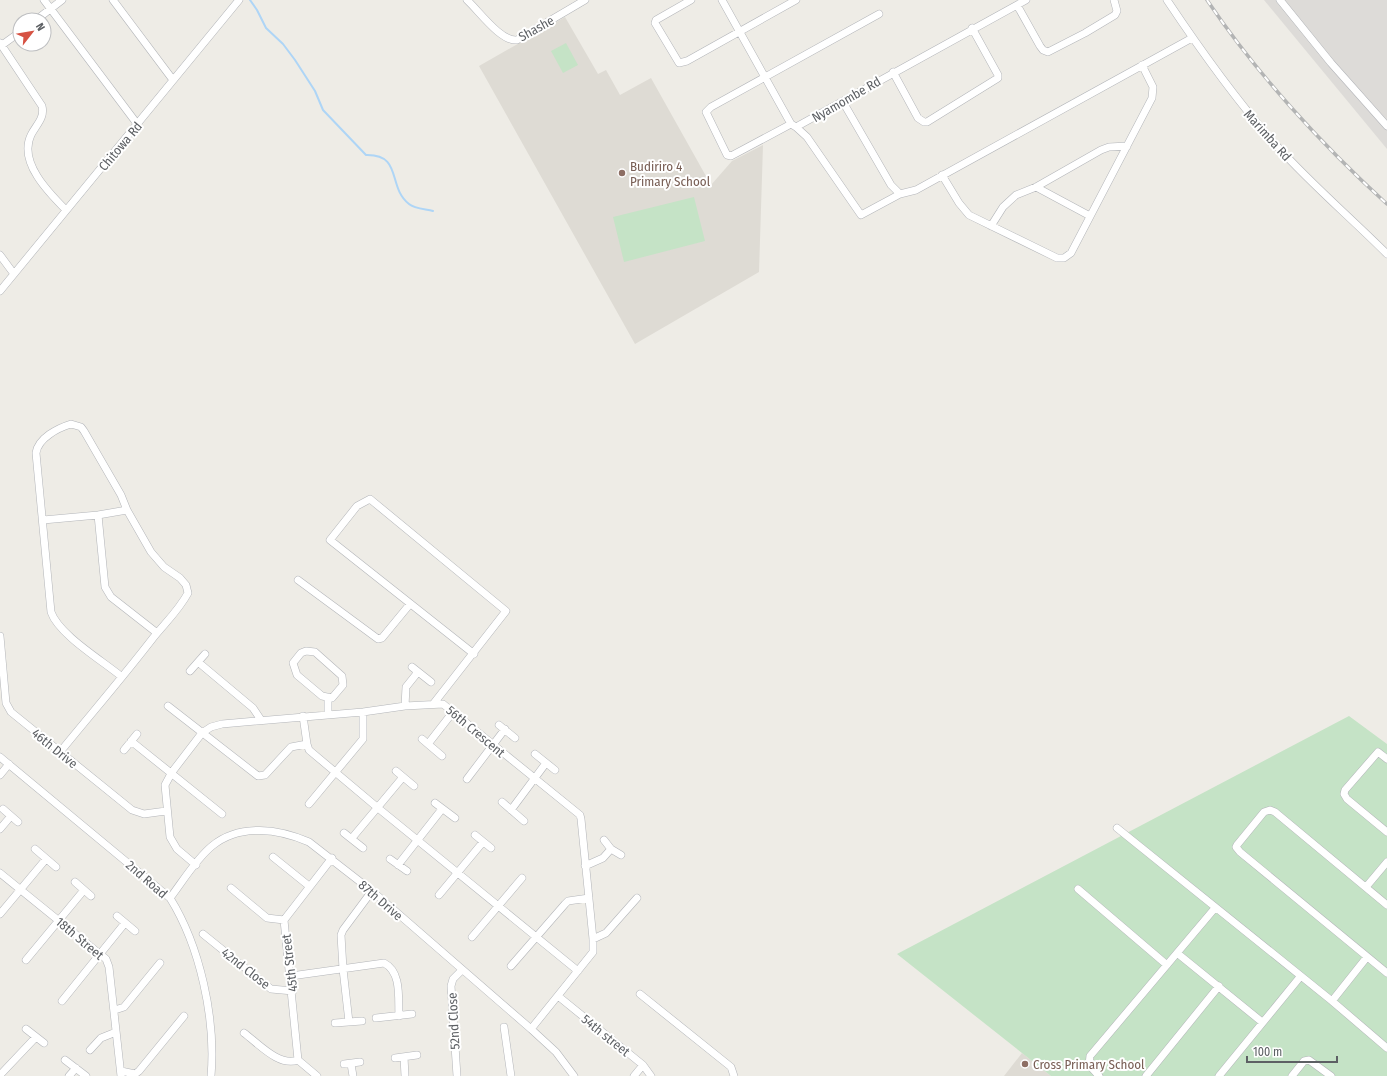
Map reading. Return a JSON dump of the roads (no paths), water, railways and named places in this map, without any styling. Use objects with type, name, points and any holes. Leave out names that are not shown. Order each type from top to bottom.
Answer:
[{"type":"street","points":[[44,0],[138,125]]},
{"type":"street","points":[[47,12],[62,0]]},
{"type":"street","points":[[113,0],[173,80]]},
{"type":"street","name":"Chitowa Rd","points":[[0,291],[138,125],[239,0]]},
{"type":"street","points":[[470,2],[479,0]]},
{"type":"street","name":"Shashe","points":[[470,2],[502,36],[508,39],[517,40],[576,2],[585,0]]},
{"type":"street","points":[[691,0],[656,20],[655,24],[677,62],[684,62],[796,0]]},
{"type":"street","points":[[722,0],[793,126],[807,137],[861,216],[900,194],[916,190],[1192,38]]},
{"type":"street","name":"Nyamombe Rd","points":[[765,78],[710,107],[706,112],[727,155],[733,156],[843,102],[893,72],[1026,0]]},
{"type":"street","points":[[1017,5],[1040,46],[1048,52],[1085,33],[1115,15],[1117,11],[1114,0]]},
{"type":"street","name":"Marimba Rd","points":[[1167,0],[1192,38],[1236,98],[1277,146],[1328,199],[1387,254]]},
{"type":"street","points":[[1280,0],[1387,126]]},
{"type":"street","points":[[765,78],[879,14]]},
{"type":"street","points":[[893,72],[918,118],[924,122],[927,122],[998,78],[998,75],[972,28]]},
{"type":"street","points":[[12,37],[1,44],[43,109],[41,119],[28,143],[32,164],[48,192],[66,210]]},
{"type":"street","points":[[942,175],[964,210],[969,215],[1060,259],[1070,253],[1106,189],[1153,92],[1142,65]]},
{"type":"street","points":[[843,102],[891,185],[900,194]]},
{"type":"street","points":[[991,226],[1009,200],[1016,195],[1036,187],[1101,150],[1110,147],[1127,146]]},
{"type":"street","points":[[1036,187],[1090,216]]},
{"type":"street","points":[[0,255],[14,274]]},
{"type":"street","points":[[60,752],[122,677],[157,633],[184,602],[188,593],[188,590],[180,578],[164,567],[151,552],[127,510],[124,499],[84,431],[81,427],[71,424],[44,438],[37,446],[36,458],[44,520],[51,612],[64,633],[122,677]]},
{"type":"street","points":[[434,703],[474,654],[506,611],[370,499],[357,506],[330,540],[474,654]]},
{"type":"street","points":[[44,520],[98,515],[127,510]]},
{"type":"street","points":[[98,515],[106,587],[111,597],[157,633]]},
{"type":"street","points":[[298,580],[378,639],[382,638],[410,604]]},
{"type":"street","name":"46th Drive","points":[[0,636],[8,708],[132,810],[144,814],[166,811]]},
{"type":"street","points":[[306,650],[315,652],[342,676],[343,685],[335,696],[328,698],[322,696],[296,675],[293,663],[301,653],[306,650]]},
{"type":"street","points":[[190,671],[205,654]]},
{"type":"street","points":[[198,662],[253,708],[262,720]]},
{"type":"street","points":[[412,667],[431,682]]},
{"type":"street","points":[[405,706],[406,687],[418,672]]},
{"type":"street","points":[[328,698],[328,714]]},
{"type":"street","name":"56th Crescent","points":[[196,865],[173,844],[170,837],[166,811],[165,785],[172,772],[202,734],[211,727],[222,724],[262,720],[363,712],[434,703],[443,704],[580,815],[594,939],[592,953],[531,1029]]},
{"type":"street","points":[[168,706],[202,734],[258,776],[266,775],[291,747],[307,744]]},
{"type":"street","points":[[309,804],[363,739],[363,712]]},
{"type":"street","points":[[442,756],[425,742],[453,712]]},
{"type":"street","points":[[303,716],[309,750],[578,971]]},
{"type":"street","points":[[467,779],[493,745],[502,727],[516,738]]},
{"type":"street","points":[[124,750],[137,734]]},
{"type":"street","points":[[131,741],[172,772],[222,814]]},
{"type":"street","points":[[1387,759],[1378,752],[1345,790],[1344,794],[1347,799],[1387,832]]},
{"type":"street","points":[[535,754],[554,770]]},
{"type":"street","name":"2nd Road","points":[[0,756],[170,898],[182,917],[198,960],[209,1025],[212,1059],[211,1076]]},
{"type":"street","points":[[511,810],[546,763]]},
{"type":"street","points":[[0,775],[9,764]]},
{"type":"street","points":[[396,770],[403,778],[414,786]]},
{"type":"street","points":[[352,838],[403,778]]},
{"type":"street","points":[[502,802],[524,821]]},
{"type":"street","points":[[435,803],[455,818]]},
{"type":"street","points":[[398,865],[442,809]]},
{"type":"street","points":[[3,810],[18,822]]},
{"type":"street","points":[[1387,904],[1275,812],[1270,810],[1264,812],[1237,845],[1236,848],[1240,852],[1387,973]]},
{"type":"street","points":[[0,829],[11,816]]},
{"type":"street","points":[[1117,828],[1300,977],[1332,1001],[1387,1048]]},
{"type":"street","name":"87th Drive","points":[[170,898],[211,846],[220,840],[238,833],[254,830],[274,831],[298,837],[309,842],[332,858],[372,891],[531,1029],[556,1052],[574,1076]]},
{"type":"street","points":[[344,833],[363,848]]},
{"type":"street","points":[[475,835],[491,848]]},
{"type":"street","points":[[604,840],[611,849],[621,855]]},
{"type":"street","points":[[439,896],[483,842]]},
{"type":"street","points":[[35,849],[56,867]]},
{"type":"street","points":[[585,866],[603,858],[611,849]]},
{"type":"street","points":[[273,857],[309,886]]},
{"type":"street","name":"45th Street","points":[[298,1060],[293,991],[284,920],[332,858]]},
{"type":"street","points":[[0,914],[46,859]]},
{"type":"street","points":[[390,859],[407,870]]},
{"type":"street","points":[[1366,887],[1387,862]]},
{"type":"street","name":"18th Street","points":[[0,873],[100,954],[109,967],[121,1073]]},
{"type":"street","points":[[472,937],[522,878]]},
{"type":"street","points":[[75,882],[91,896]]},
{"type":"street","points":[[231,888],[267,918],[284,920]]},
{"type":"street","points":[[1078,889],[1167,965]]},
{"type":"street","points":[[26,960],[84,890]]},
{"type":"street","points":[[349,1022],[340,941],[342,930],[372,891]]},
{"type":"street","points":[[511,966],[568,901],[589,898]]},
{"type":"street","points":[[594,939],[606,933],[637,898]]},
{"type":"street","points":[[1099,1076],[1089,1065],[1090,1056],[1215,908]]},
{"type":"street","points":[[117,916],[135,931]]},
{"type":"street","points":[[62,1001],[125,923]]},
{"type":"street","name":"42nd Close","points":[[203,934],[271,989],[293,991]]},
{"type":"street","points":[[1177,953],[1262,1022]]},
{"type":"street","points":[[1332,1001],[1367,957]]},
{"type":"street","points":[[114,1010],[124,1007],[160,963]]},
{"type":"street","points":[[291,976],[384,963],[389,965],[395,973],[399,1016]]},
{"type":"street","name":"52nd Close","points":[[457,1076],[451,986],[453,979],[462,970]]},
{"type":"street","points":[[1219,1076],[1300,977]]},
{"type":"street","points":[[1146,1076],[1219,986]]},
{"type":"street","points":[[640,994],[731,1067],[734,1076]]},
{"type":"street","name":"54th street","points":[[558,996],[643,1065],[651,1076]]},
{"type":"street","points":[[376,1018],[412,1014]]},
{"type":"street","points":[[121,1073],[135,1074],[139,1071],[184,1016]]},
{"type":"street","points":[[335,1023],[362,1021]]},
{"type":"street","points":[[504,1027],[512,1076]]},
{"type":"street","points":[[26,1029],[44,1043]]},
{"type":"street","points":[[90,1050],[101,1038],[116,1032]]},
{"type":"street","points":[[244,1033],[278,1059],[287,1062],[298,1060],[317,1076]]},
{"type":"street","points":[[0,1075],[36,1037]]},
{"type":"street","points":[[395,1058],[418,1055]]},
{"type":"street","points":[[404,1057],[405,1076]]},
{"type":"street","points":[[65,1060],[86,1076]]},
{"type":"street","points":[[1292,1076],[1304,1061],[1309,1060],[1331,1076]]},
{"type":"street","points":[[353,1076],[347,1064],[360,1062]]},
{"type":"street","points":[[634,1076],[643,1065]]},
{"type":"street","points":[[69,1076],[76,1068]]},
{"type":"waterway","points":[[250,0],[266,28],[283,44],[295,60],[315,91],[323,110],[366,155],[378,156],[385,160],[390,166],[402,197],[411,206],[433,211]]},
{"type":"railway","points":[[1207,0],[1268,81],[1338,158],[1387,204]]},
{"type":"place","name":"Budiriro 4 Primary School","points":[[622,173]]},
{"type":"place","name":"Cross Primary School","points":[[1025,1064]]}]
